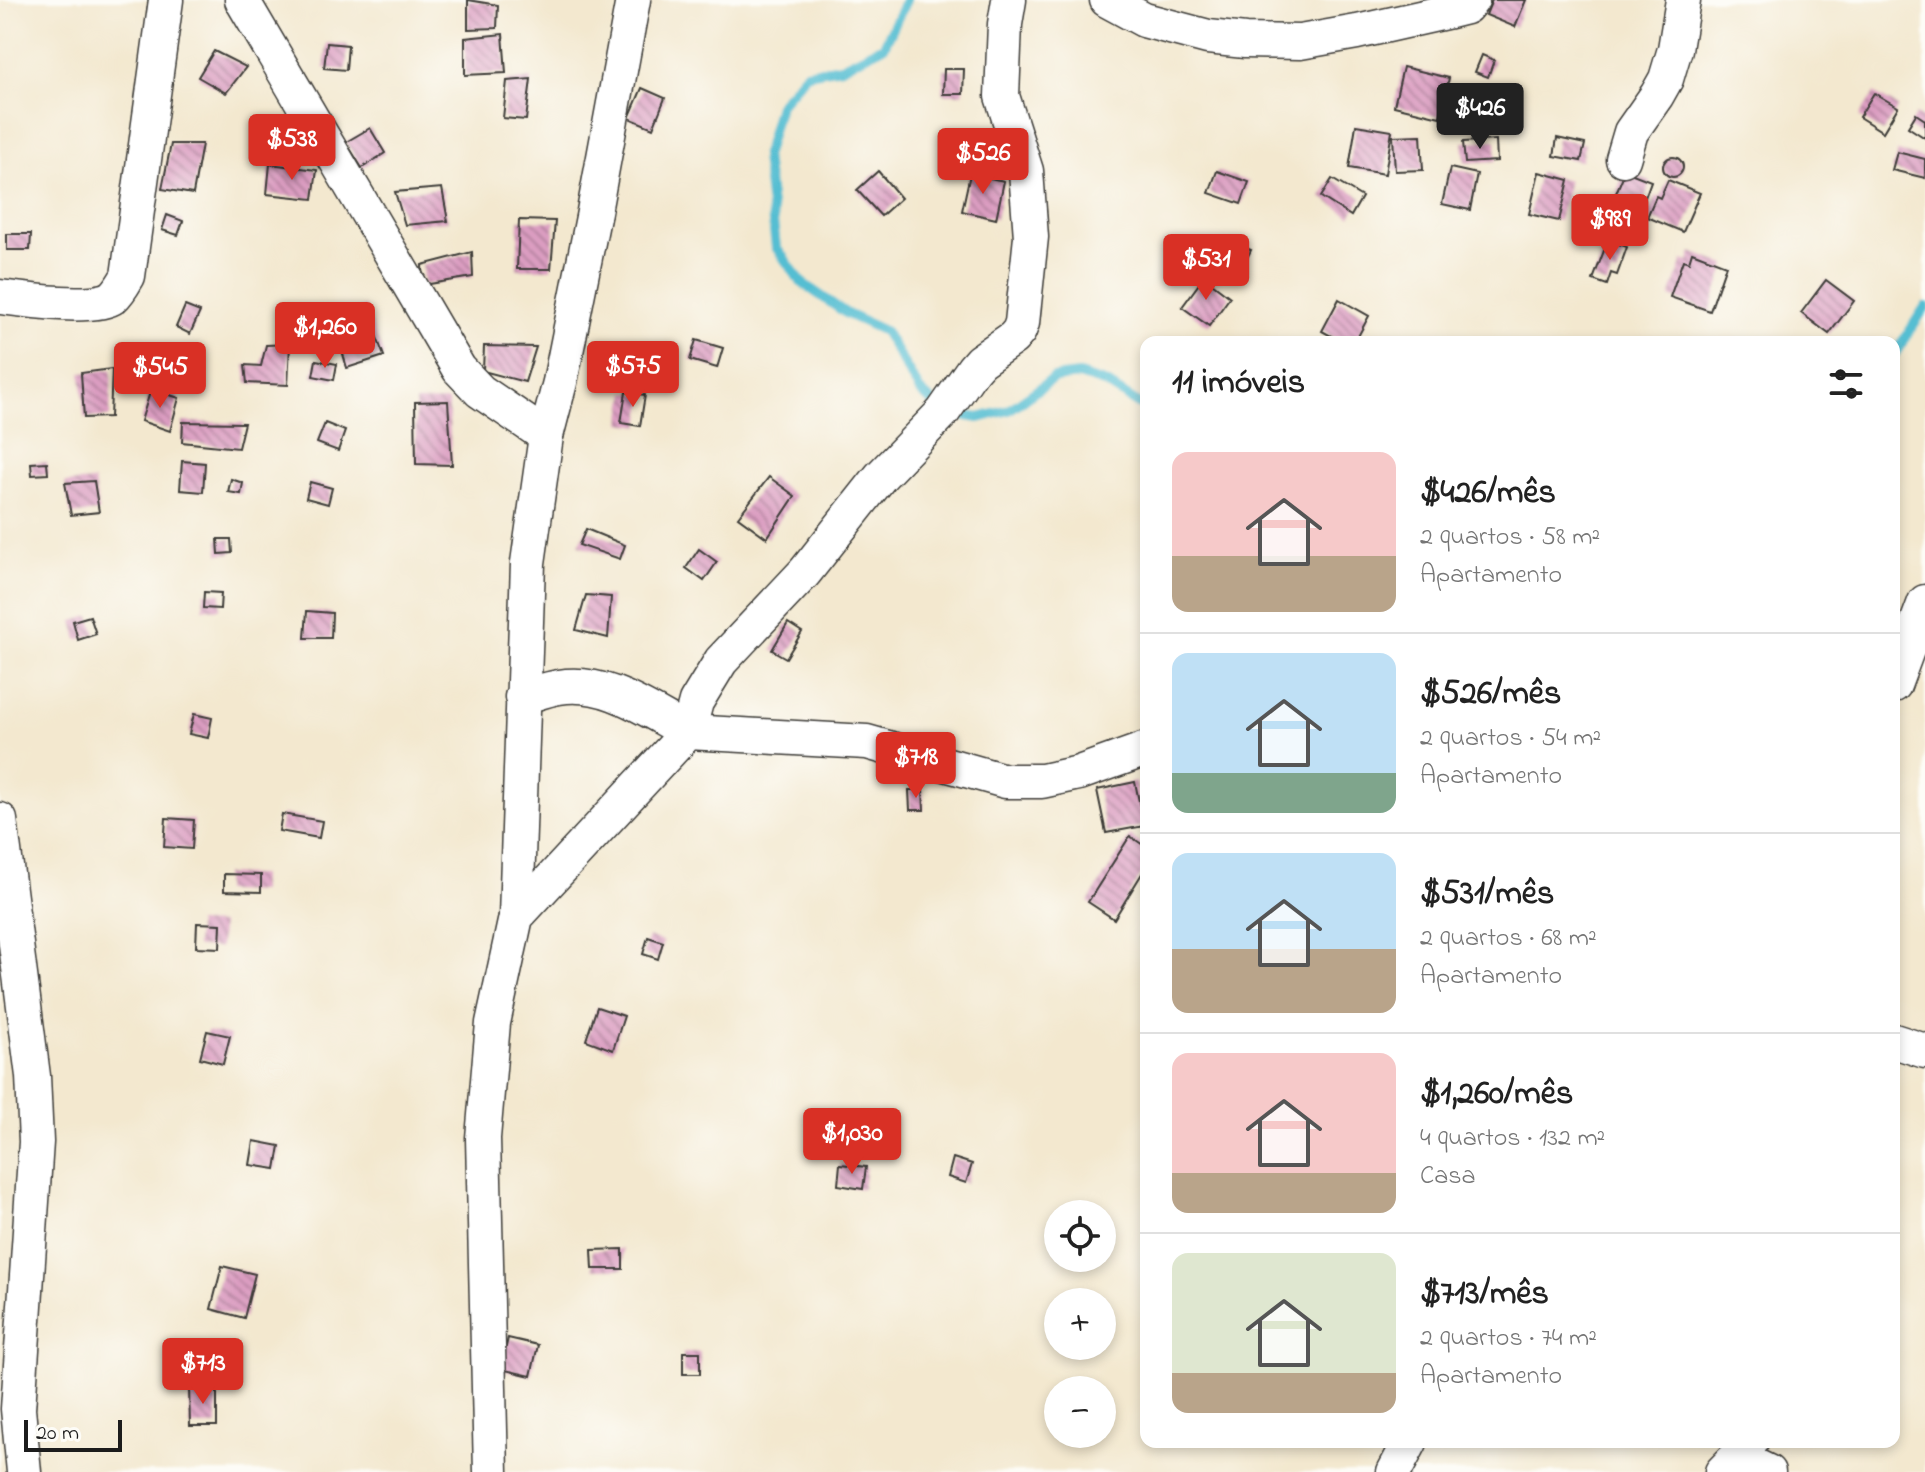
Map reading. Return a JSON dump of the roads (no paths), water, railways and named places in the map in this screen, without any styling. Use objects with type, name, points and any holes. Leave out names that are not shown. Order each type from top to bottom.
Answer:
[{"type":"street","points":[[0,297],[99,304],[114,296],[128,276],[166,0]]},
{"type":"street","points":[[242,0],[459,369],[480,391],[546,436]]},
{"type":"street","points":[[491,1472],[483,1138],[493,1023],[516,917],[528,563],[546,436],[593,217],[633,0]]},
{"type":"street","points":[[516,917],[688,732],[696,702],[721,661],[805,572],[881,476],[943,412],[973,369],[1019,331],[1031,237],[1026,171],[1002,96],[1009,0]]},
{"type":"street","points":[[1107,0],[1144,20],[1208,37],[1300,42],[1446,12],[1466,7],[1472,0]]},
{"type":"street","points":[[1623,159],[1631,132],[1666,79],[1675,49],[1683,0]]},
{"type":"street","points":[[1900,669],[1925,602]]},
{"type":"street","points":[[522,697],[560,687],[605,689],[688,732],[867,742],[1005,781],[1042,781],[1079,773],[1140,751]]},
{"type":"street","points":[[0,820],[33,1076],[36,1142],[18,1409],[24,1472]]},
{"type":"street","points":[[1900,1043],[1925,1051]]},
{"type":"street","points":[[1394,1472],[1407,1448]]},
{"type":"street","points":[[1737,1457],[1768,1472]]},
{"type":"waterway","points":[[906,0],[884,46],[841,67],[807,73],[779,105],[765,157],[776,247],[801,282],[847,314],[884,331],[920,391],[943,412],[979,418],[1009,410],[1054,378],[1079,375],[1107,384],[1140,405]]},
{"type":"waterway","points":[[1900,346],[1925,307]]}]
